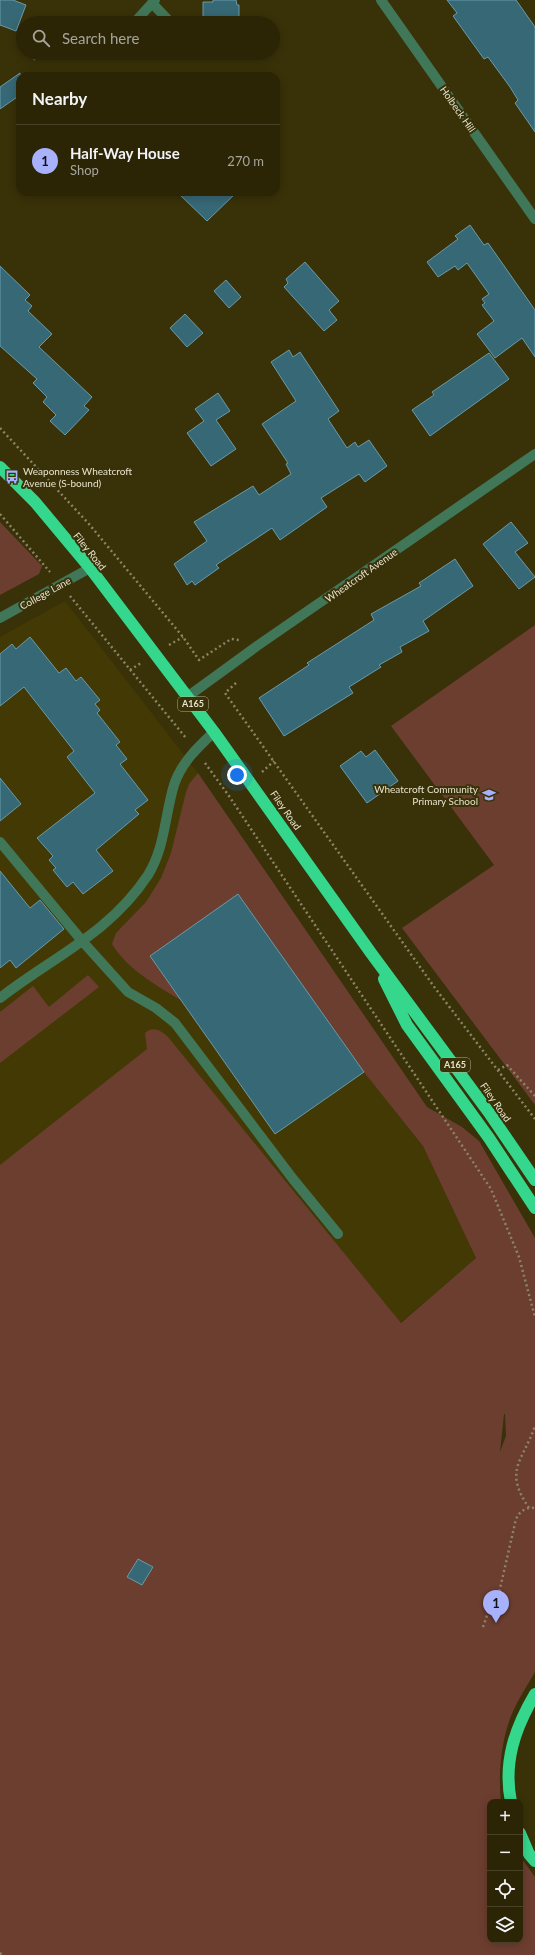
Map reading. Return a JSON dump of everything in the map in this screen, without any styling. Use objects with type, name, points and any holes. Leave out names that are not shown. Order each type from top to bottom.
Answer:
[{"type":"highway","name":"Filey Road","points":[[0,467],[35,502],[90,568],[188,697],[371,953],[481,1101],[535,1180]]},
{"type":"highway","points":[[371,953],[407,1025],[484,1132],[535,1208]]},
{"type":"highway","points":[[510,1799],[509,1791],[510,1756],[520,1719],[535,1694]]},
{"type":"highway","points":[[521,1835],[529,1854],[535,1861]]},
{"type":"street","name":"Holbeck Hill","points":[[381,0],[535,219]]},
{"type":"street","points":[[140,16],[153,1],[165,16]]},
{"type":"street","name":"Wheatcroft Avenue","points":[[188,697],[257,646],[535,454]]},
{"type":"street","name":"College Lane","points":[[0,618],[60,583],[90,568]]},
{"type":"street","points":[[0,998],[26,978],[83,942],[108,922],[131,898],[149,873],[164,836],[174,784],[182,768],[195,750],[214,732]]},
{"type":"street","points":[[0,842],[83,942],[128,992],[156,1008],[175,1023],[293,1179],[338,1234]]},
{"type":"path","points":[[0,428],[89,524],[183,637],[199,660],[231,640],[257,646]]},
{"type":"path","points":[[0,514],[60,583],[195,750],[234,803],[491,1189],[519,1257],[535,1317]]},
{"type":"path","points":[[234,685],[225,693],[435,988],[535,1119]]},
{"type":"path","points":[[498,1070],[507,1065],[535,1096]]},
{"type":"path","points":[[528,1508],[517,1486],[516,1473],[520,1458],[535,1426]]},
{"type":"path","points":[[483,1627],[493,1598],[499,1593],[516,1519],[519,1513],[528,1508],[535,1508]]},
{"type":"shaded area","points":[[0,522],[42,566],[39,574],[0,595]]},
{"type":"shaded area","points":[[65,601],[198,773],[427,1107],[406,1124],[423,1146],[476,1258],[137,1549],[0,1379],[0,637]]},
{"type":"shaded area","name":"Wheatcroft Community Primary School","points":[[535,625],[535,1105],[402,928],[494,865],[391,726]]},
{"type":"shaded area","points":[[198,773],[427,1107],[462,1127],[479,1141],[535,1238],[535,1672],[513,1710],[505,1736],[500,1769],[501,1799],[487,1799],[487,1943],[523,1943],[523,1860],[535,1877],[535,1955],[0,1955],[0,1165],[147,1049],[145,1033],[154,1029],[162,1032],[168,1037],[401,1323],[476,1258],[423,1146],[364,1072],[238,894],[150,956],[182,1001],[134,969],[126,962],[112,944],[116,933],[146,902],[161,878],[171,853],[189,784]],"holes":[[[504,1414],[505,1414],[506,1436],[500,1452]]]},
{"type":"shaded area","points":[[88,975],[99,987],[0,1063],[0,1012],[33,986],[49,1007]]},
{"type":"building","points":[[0,0],[13,0],[26,5],[22,16],[16,16],[16,31],[0,25]]},
{"type":"building","points":[[213,0],[236,0],[237,5],[239,5],[239,16],[203,16],[203,2],[213,2]]},
{"type":"building","points":[[447,0],[516,0],[535,27],[535,132],[515,103],[518,100],[510,87],[488,57],[484,59],[453,16],[457,13]]},
{"type":"building","points":[[16,76],[16,98],[0,109],[0,87]]},
{"type":"building","points":[[181,196],[233,196],[207,221]]},
{"type":"building","points":[[470,225],[484,245],[488,243],[535,310],[535,357],[522,338],[495,358],[477,334],[494,321],[482,305],[485,303],[482,299],[489,294],[467,263],[458,270],[455,266],[438,277],[427,262],[458,239],[455,236]]},
{"type":"building","points":[[305,262],[339,301],[329,310],[337,320],[324,331],[284,287],[288,283],[286,279]]},
{"type":"building","points":[[0,266],[30,295],[25,300],[32,306],[28,311],[52,334],[39,347],[92,397],[84,406],[89,410],[65,435],[50,421],[56,415],[43,402],[47,397],[33,383],[37,379],[0,346]]},
{"type":"building","points":[[226,280],[241,297],[229,308],[214,291]]},
{"type":"building","points":[[185,314],[203,333],[187,347],[170,328]]},
{"type":"building","points":[[289,350],[293,357],[300,352],[339,411],[328,419],[347,448],[355,442],[358,447],[369,440],[387,466],[365,482],[359,474],[321,498],[327,507],[280,540],[272,528],[216,565],[219,568],[195,585],[192,581],[187,585],[174,564],[207,541],[194,522],[253,486],[259,495],[291,474],[286,464],[288,463],[262,424],[296,401],[271,362]]},
{"type":"building","points":[[489,353],[509,379],[430,436],[412,410],[434,395],[432,392]]},
{"type":"building","points":[[218,393],[230,411],[216,420],[236,449],[211,466],[187,433],[204,421],[195,409]]},
{"type":"building","points":[[511,522],[528,543],[515,552],[535,577],[519,589],[483,544]]},
{"type":"building","points":[[455,559],[473,586],[423,621],[429,631],[400,647],[402,652],[379,665],[381,667],[349,687],[353,693],[284,736],[259,698],[309,665],[307,663],[374,620],[371,614],[421,586],[419,583]]},
{"type":"building","points":[[30,637],[59,673],[66,668],[76,681],[81,677],[100,700],[95,704],[100,710],[97,713],[120,742],[116,745],[127,759],[120,764],[148,800],[135,810],[139,814],[96,850],[113,871],[83,894],[73,882],[67,887],[53,870],[56,868],[49,860],[53,856],[37,838],[95,793],[67,757],[74,751],[24,687],[0,706],[0,654],[12,644],[16,649]]},
{"type":"building","points":[[375,750],[398,781],[367,803],[340,766],[361,751],[366,757]]},
{"type":"building","points":[[0,778],[21,804],[0,821]]},
{"type":"building","points":[[0,871],[30,908],[40,900],[64,929],[16,968],[10,960],[0,968]]},
{"type":"building","points":[[238,894],[364,1072],[275,1134],[150,956]]},
{"type":"building","points":[[138,1559],[153,1567],[142,1585],[127,1577]]},
{"type":"place","name":"Weaponness Wheatcroft Avenue (S-bound)","points":[[12,477]]},
{"type":"place","name":"Wheatcroft Community Primary School","points":[[489,795]]},
{"type":"place","name":"Half-Way House","points":[[496,1623]]}]
